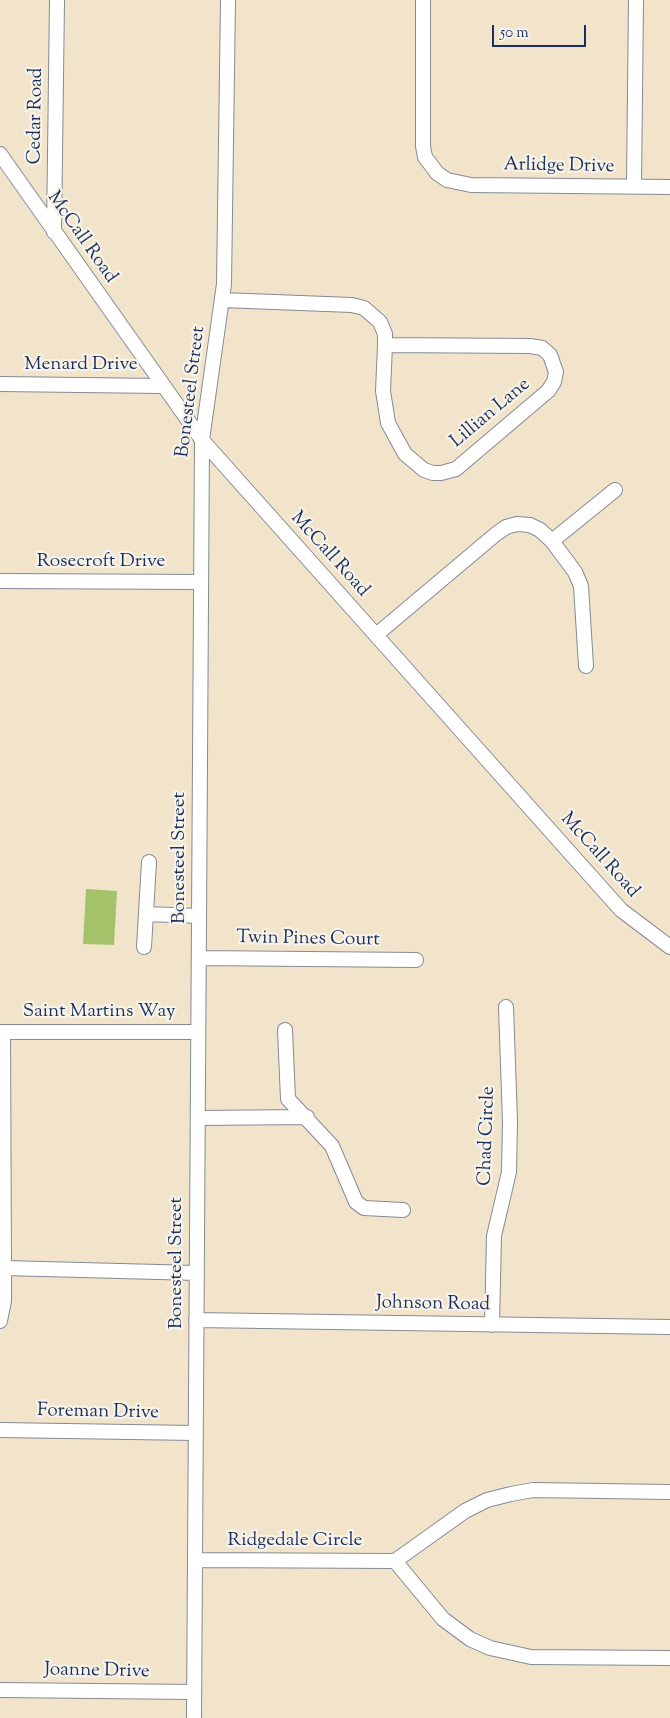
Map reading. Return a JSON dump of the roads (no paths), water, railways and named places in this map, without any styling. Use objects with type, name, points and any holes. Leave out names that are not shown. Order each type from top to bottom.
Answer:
[{"type":"street","name":"Cedar Road","points":[[54,232],[57,0]]},
{"type":"street","name":"Bonesteel Street","points":[[194,1718],[202,440],[222,300],[228,0]]},
{"type":"street","name":"Arlidge Drive","points":[[422,0],[423,146],[430,165],[447,180],[471,185],[670,187]]},
{"type":"street","points":[[634,186],[636,0]]},
{"type":"street","name":"McCall Road","points":[[0,154],[162,386],[202,440],[621,910],[670,947]]},
{"type":"street","name":"Lillian Lane","points":[[222,300],[352,305],[364,308],[380,322],[385,334],[383,391],[388,423],[405,454],[424,470],[433,473],[449,472],[463,463],[548,391],[554,382],[556,372],[550,355],[542,348],[530,346],[386,345]]},
{"type":"street","name":"Menard Drive","points":[[0,384],[162,386]]},
{"type":"street","points":[[552,541],[614,490]]},
{"type":"street","points":[[376,635],[506,527],[517,524],[530,525],[540,530],[552,541],[575,572],[581,586],[586,666]]},
{"type":"street","name":"Rosecroft Drive","points":[[0,581],[201,582]]},
{"type":"street","points":[[144,948],[149,862]]},
{"type":"street","points":[[146,914],[199,916]]},
{"type":"street","name":"Twin Pines Court","points":[[199,958],[416,960]]},
{"type":"street","name":"Chad Circle","points":[[492,1325],[494,1236],[510,1172],[506,1007]]},
{"type":"street","points":[[285,1030],[288,1099],[307,1117],[332,1146],[356,1202],[364,1208],[403,1210]]},
{"type":"street","points":[[0,1321],[4,1301],[2,1032]]},
{"type":"street","name":"Saint Martins Way","points":[[2,1032],[198,1032]]},
{"type":"street","points":[[198,1118],[307,1117]]},
{"type":"street","points":[[4,1268],[197,1273]]},
{"type":"street","name":"Johnson Road","points":[[196,1320],[670,1327]]},
{"type":"street","name":"Foreman Drive","points":[[0,1430],[196,1434]]},
{"type":"street","points":[[670,1492],[533,1490],[510,1494],[488,1500],[465,1511],[395,1561],[443,1619],[470,1638],[490,1648],[531,1656],[670,1658]]},
{"type":"street","name":"Ridgedale Circle","points":[[195,1560],[395,1561]]},
{"type":"street","name":"Joanne Drive","points":[[0,1690],[194,1692]]}]
